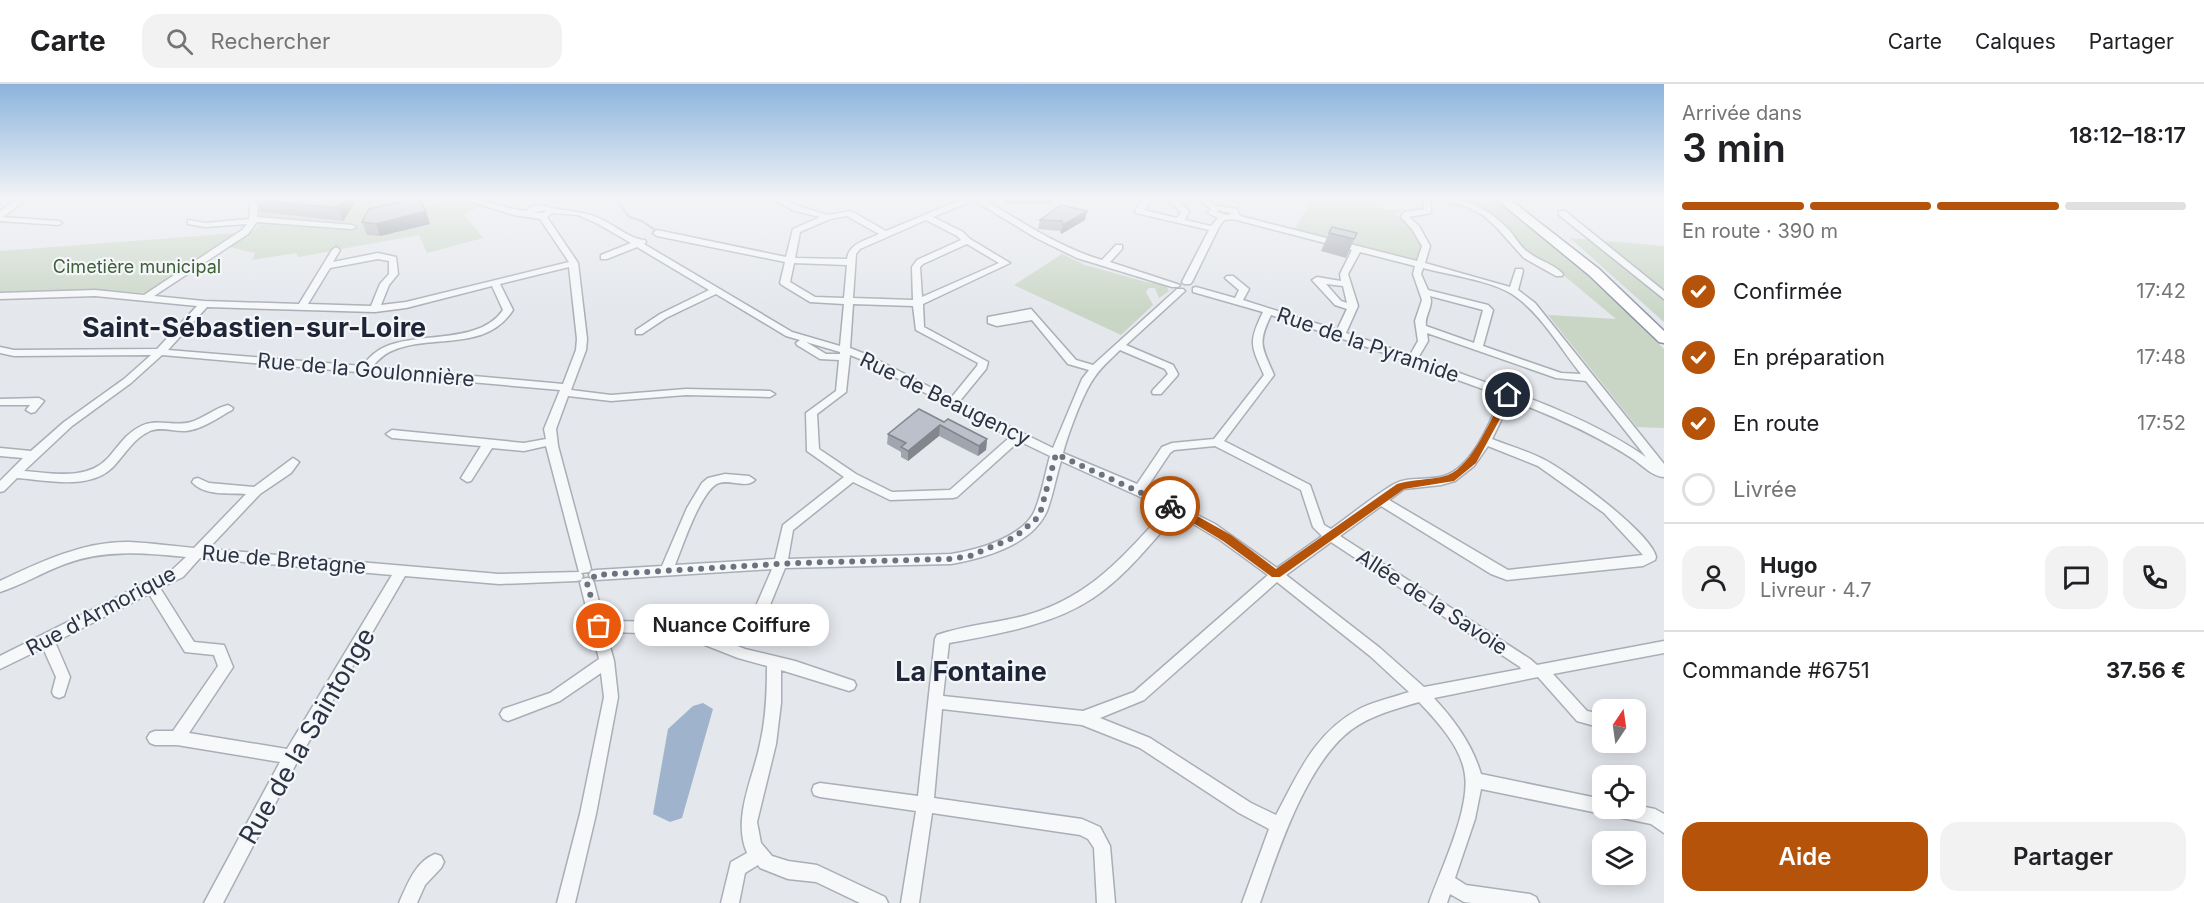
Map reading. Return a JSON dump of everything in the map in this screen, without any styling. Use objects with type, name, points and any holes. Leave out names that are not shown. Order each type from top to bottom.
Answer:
[{"type":"highway","points":[[1549,236],[1594,272],[1664,339]]},
{"type":"highway","points":[[1561,236],[1605,271],[1664,325]]},
{"type":"street","points":[[147,297],[240,236]]},
{"type":"street","points":[[557,236],[574,263],[582,339],[581,350],[550,429],[551,441],[612,683],[611,707],[566,903]]},
{"type":"street","points":[[627,236],[789,334],[844,354]]},
{"type":"street","points":[[672,236],[789,261],[851,262],[852,254],[857,247],[880,236]]},
{"type":"street","points":[[795,236],[785,283],[813,300],[917,303],[1006,263],[962,236]]},
{"type":"street","points":[[1041,236],[1103,264],[1190,293],[1196,290],[1195,285],[1187,282]]},
{"type":"street","points":[[1178,288],[1187,282],[1209,236]]},
{"type":"street","points":[[1311,236],[1488,282],[1514,291],[1532,305],[1648,449],[1664,474]]},
{"type":"street","points":[[1412,360],[1423,342],[1420,321],[1427,300],[1426,292],[1417,274],[1426,246],[1421,236]]},
{"type":"street","points":[[1510,236],[1523,253],[1550,266],[1559,274]]},
{"type":"street","points":[[1591,236],[1664,296]]},
{"type":"street","points":[[952,402],[982,367],[983,362],[919,328],[917,264],[967,241]]},
{"type":"street","points":[[604,257],[641,243]]},
{"type":"street","points":[[1103,264],[1119,247]]},
{"type":"street","points":[[1340,334],[1352,308],[1344,274],[1357,248]]},
{"type":"street","points":[[302,307],[336,250]]},
{"type":"street","points":[[327,266],[378,256],[393,259],[394,274],[385,284],[375,309]]},
{"type":"street","name":"Rue de Beaugency","points":[[851,262],[844,354],[864,357],[1056,454],[1139,490],[1227,538],[1371,648],[1420,694],[1464,748],[1474,780]]},
{"type":"street","points":[[0,296],[95,293],[204,304],[375,309],[406,305],[574,263]]},
{"type":"street","points":[[1514,291],[1519,272]]},
{"type":"street","points":[[1230,278],[1244,289],[1238,302]]},
{"type":"street","points":[[1347,284],[1317,280],[1338,303],[1352,308]]},
{"type":"street","points":[[365,369],[380,353],[390,347],[404,343],[444,340],[470,334],[496,324],[506,317],[508,310],[495,283]]},
{"type":"street","name":"Rue de Bretagne","points":[[0,587],[59,559],[96,549],[128,547],[499,579],[951,559],[988,550],[1015,537],[1036,519],[1041,510],[1056,454],[1088,379],[1095,369],[1178,288]]},
{"type":"street","name":"Rue de la Pyramide","points":[[1196,290],[1340,334],[1508,395],[1584,425],[1664,474]]},
{"type":"street","points":[[639,332],[663,316],[715,291]]},
{"type":"street","points":[[1426,292],[1485,307],[1488,310],[1478,347]]},
{"type":"street","points":[[0,488],[32,455],[160,352],[204,304]]},
{"type":"street","points":[[1218,442],[1269,375],[1255,343],[1255,337],[1268,311]]},
{"type":"street","points":[[1034,317],[1072,362],[1095,369]]},
{"type":"street","points":[[1421,328],[1560,376],[1590,378]]},
{"type":"street","points":[[800,343],[824,357],[844,354]]},
{"type":"street","points":[[1119,346],[1169,366],[1173,374],[1156,392]]},
{"type":"street","name":"Rue de la Goulonnière","points":[[0,350],[49,353],[160,352],[565,389],[611,399],[686,392],[770,394]]},
{"type":"street","points":[[844,354],[841,392],[811,413],[813,451],[852,477],[890,496],[953,494],[1019,435]]},
{"type":"street","points":[[1083,718],[1139,696],[1276,574],[1400,486],[1450,478],[1473,460],[1508,395]]},
{"type":"street","points":[[0,402],[39,401],[31,410]]},
{"type":"street","points":[[14,474],[81,477],[93,475],[103,470],[137,433],[148,427],[186,427],[199,424],[228,408]]},
{"type":"street","points":[[392,434],[524,447],[551,441]]},
{"type":"street","points":[[1627,450],[1637,437]]},
{"type":"street","points":[[1380,500],[1496,571],[1507,575],[1643,561],[1650,557],[1649,551],[1608,510],[1542,463],[1485,440]]},
{"type":"street","points":[[1139,490],[1166,450],[1172,447],[1218,442],[1306,488],[1319,527],[1329,535]]},
{"type":"street","points":[[467,478],[488,444]]},
{"type":"street","points":[[1627,450],[1646,452],[1648,449]]},
{"type":"street","points":[[0,452],[32,455]]},
{"type":"street","name":"Rue d'Armorique","points":[[0,663],[178,573],[256,491],[287,470],[293,462]]},
{"type":"street","points":[[757,620],[780,565],[787,528],[852,477]]},
{"type":"street","points":[[666,571],[700,493],[710,482],[723,478],[749,480]]},
{"type":"street","points":[[198,482],[207,487],[256,491]]},
{"type":"street","points":[[910,903],[925,803],[942,639],[1008,626],[1075,602],[1120,568],[1175,508]]},
{"type":"street","name":"Allée de la Savoie","points":[[1329,535],[1537,670],[1582,716],[1592,718]]},
{"type":"street","name":"Rue de la Saintonge","points":[[213,903],[291,756],[402,570]]},
{"type":"street","points":[[152,587],[190,648],[219,649],[226,667],[177,738]]},
{"type":"street","points":[[599,626],[678,628],[742,654],[795,667],[849,686]]},
{"type":"street","points":[[47,640],[63,676],[59,692]]},
{"type":"street","points":[[1251,903],[1279,825],[1310,768],[1328,741],[1346,725],[1368,712],[1420,694],[1664,647]]},
{"type":"street","points":[[508,714],[555,697],[607,661]]},
{"type":"street","points":[[774,663],[772,675],[774,703],[768,744],[749,822],[753,848],[766,862],[788,870],[817,874],[879,903]]},
{"type":"street","points":[[937,702],[1083,718],[1145,743],[1245,808],[1279,825]]},
{"type":"street","points":[[155,738],[177,738],[291,756]]},
{"type":"street","points":[[1438,903],[1471,802],[1474,780],[1592,805]]},
{"type":"street","points":[[820,790],[925,803],[1082,827],[1094,833],[1102,846],[1106,903]]},
{"type":"street","points":[[1646,815],[1654,817],[1664,825]]},
{"type":"street","points":[[729,903],[737,868],[759,855]]},
{"type":"street","points":[[408,903],[419,879],[435,862]]},
{"type":"street","points":[[1445,882],[1464,893],[1530,903]]},
{"type":"green space","name":"Cimetière municipal","points":[[195,236],[233,236],[151,291],[142,293],[102,290],[0,293],[0,251]]},
{"type":"green space","points":[[245,236],[412,236],[298,257],[296,253],[252,260],[255,253],[229,247]]},
{"type":"green space","points":[[420,236],[483,238],[427,253]]},
{"type":"green space","points":[[1320,236],[1418,236],[1423,245],[1419,260]]},
{"type":"green space","points":[[1512,236],[1542,236],[1610,294],[1664,349],[1664,428],[1637,427],[1548,315],[1616,319],[1555,268],[1532,254]]},
{"type":"green space","points":[[1570,238],[1664,246],[1664,322]]},
{"type":"green space","points":[[1062,254],[1085,265],[1146,282],[1166,285],[1169,291],[1159,298],[1155,288],[1149,288],[1146,292],[1153,305],[1121,335],[1014,285]]},
{"type":"water","points":[[703,703],[713,709],[682,818],[670,822],[653,814],[668,729],[693,706]]},
{"type":"building","points":[[919,409],[944,422],[948,419],[987,439],[979,446],[940,425],[908,451],[901,447],[906,443],[888,434]]},
{"type":"way so far","points":[[599,626],[587,583],[596,575],[795,563],[951,559],[988,550],[1015,537],[1036,519],[1041,510],[1056,454],[1170,506]]},
{"type":"place","name":"Nuance Coiffure","points":[[599,626]]},
{"type":"district","name":"Saint-Sébastien-sur-Loire","points":[[254,328]]},
{"type":"district","name":"La Fontaine","points":[[971,672]]},
{"type":"route","points":[[1170,506],[1227,538],[1276,574],[1400,486],[1450,478],[1473,460],[1508,395]]}]
